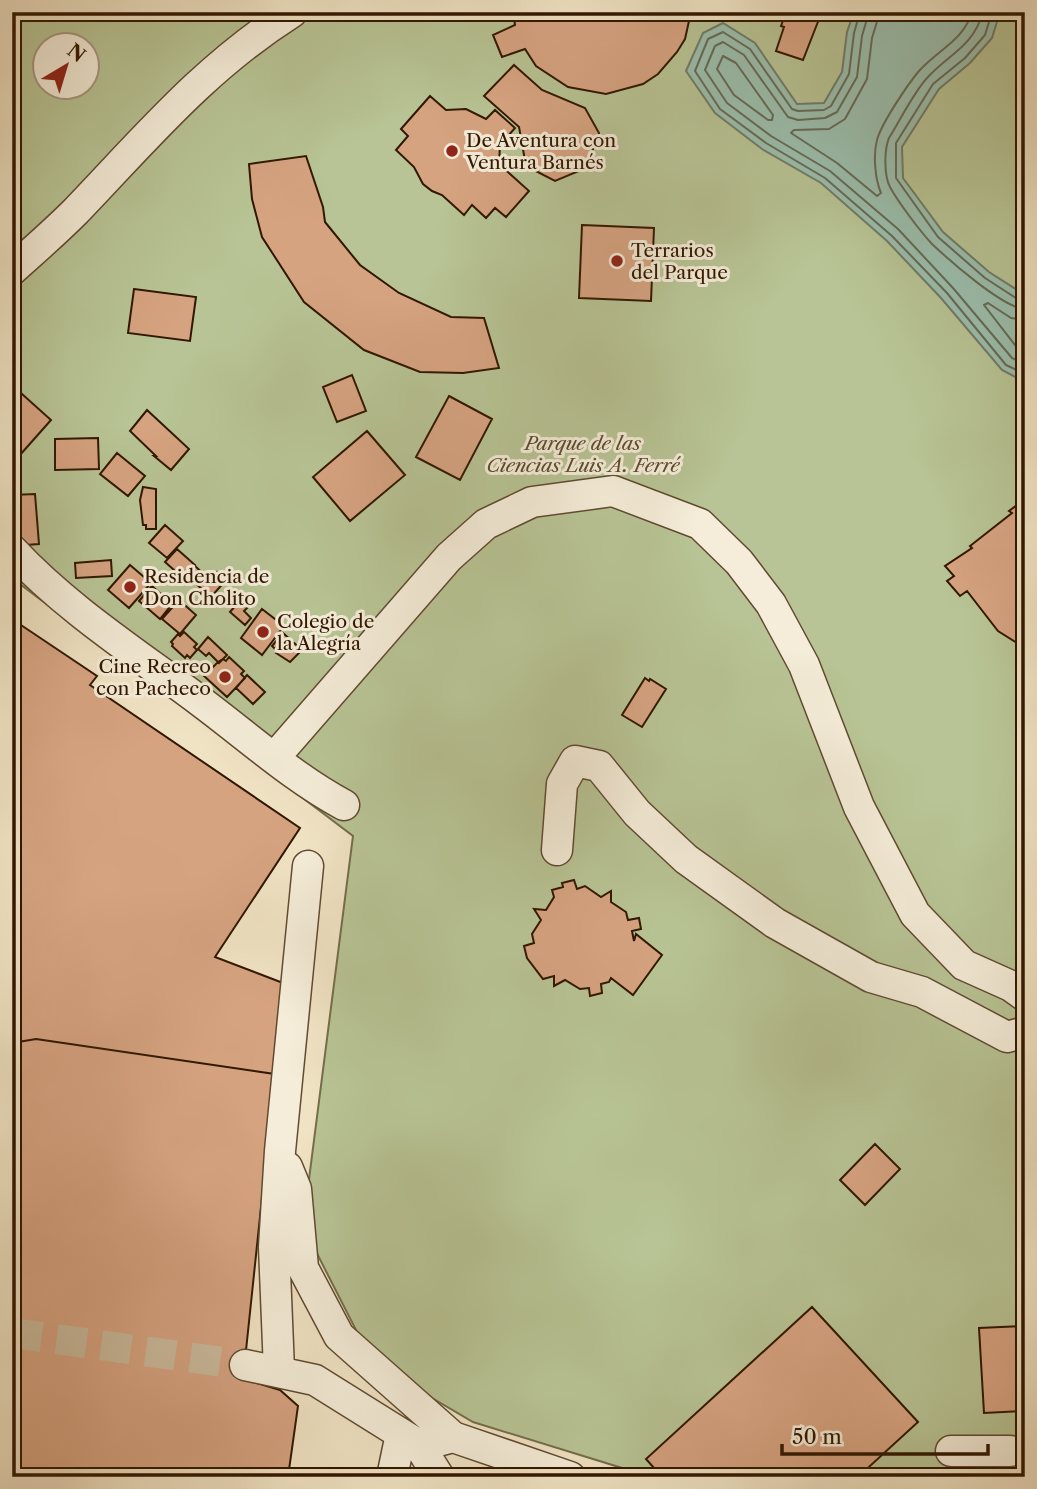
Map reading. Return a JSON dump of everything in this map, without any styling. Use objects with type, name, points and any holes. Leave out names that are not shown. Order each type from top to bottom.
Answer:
[{"type":"lane","points":[[12,270],[73,214],[197,84],[258,33],[292,12]]},
{"type":"lane","points":[[274,758],[449,557],[486,524],[531,502],[612,491],[700,524],[739,562],[771,604],[804,665],[859,807],[915,914],[964,965],[1011,986],[1025,996]]},
{"type":"lane","points":[[12,550],[38,577],[124,647],[318,791],[344,805]]},
{"type":"lane","points":[[557,850],[562,784],[575,761],[598,766],[637,813],[686,859],[775,923],[871,977],[922,992],[1007,1037],[1025,1032]]},
{"type":"lane","points":[[279,1370],[274,1247],[280,1151],[308,866]]},
{"type":"lane","points":[[280,1151],[296,1189],[303,1268],[339,1336],[453,1437]]},
{"type":"lane","points":[[245,1365],[279,1370],[315,1380],[410,1439],[439,1477]]},
{"type":"lane","points":[[410,1439],[453,1437],[570,1477]]},
{"type":"lane","points":[[392,1477],[410,1439]]},
{"type":"lane","points":[[951,1451],[1010,1451]]},
{"type":"green space","name":"Parque de las Ciencias Luis A. Ferré","points":[[12,12],[1025,12],[1025,1477],[632,1477],[622,1468],[473,1422],[410,1385],[357,1332],[303,1226],[353,836],[12,578]]},
{"type":"water","points":[[854,12],[1000,12],[992,38],[970,63],[939,89],[902,147],[903,178],[943,232],[989,272],[1025,295],[1025,382],[1002,370],[941,298],[887,241],[821,183],[762,149],[715,113],[686,71],[703,33],[723,23],[755,43],[797,104],[824,103],[842,72],[847,32]]},
{"type":"building","points":[[513,12],[691,12],[685,39],[658,74],[643,84],[606,94],[568,87],[536,66],[525,49],[502,57],[493,35],[515,25]]},
{"type":"building","points":[[786,12],[821,14],[803,60],[776,51]]},
{"type":"building","points":[[514,65],[542,90],[585,108],[599,133],[586,168],[555,181],[526,166],[519,127],[484,96]]},
{"type":"building","points":[[430,96],[446,110],[466,109],[486,119],[495,110],[515,128],[500,145],[499,164],[529,191],[506,217],[495,208],[486,218],[472,205],[464,215],[442,195],[423,184],[414,167],[396,150],[408,136],[401,129]]},
{"type":"building","points":[[306,156],[323,207],[325,222],[360,265],[399,293],[451,317],[484,318],[499,368],[463,373],[420,372],[364,350],[304,302],[262,237],[252,199],[249,164]]},
{"type":"building","points":[[582,225],[654,228],[651,301],[579,298]]},
{"type":"building","points":[[134,289],[196,297],[190,341],[128,333]]},
{"type":"building","points":[[352,375],[366,411],[337,422],[323,387]]},
{"type":"building","points":[[12,385],[51,420],[12,464]]},
{"type":"building","points":[[449,396],[492,419],[460,480],[416,457]]},
{"type":"building","points":[[147,410],[189,449],[171,470],[130,431]]},
{"type":"building","points":[[367,431],[405,475],[350,521],[313,477]]},
{"type":"building","points":[[98,438],[99,469],[55,470],[55,439]]},
{"type":"building","points":[[117,453],[145,476],[128,496],[100,474]]},
{"type":"building","points":[[143,487],[156,489],[156,529],[146,529],[146,525],[143,525],[140,500]]},
{"type":"building","points":[[35,494],[39,544],[12,546],[12,495]]},
{"type":"building","points":[[1025,499],[1025,648],[998,631],[967,591],[960,596],[947,581],[954,576],[945,566],[972,548],[970,546],[1012,513],[1009,511]]},
{"type":"building","points":[[165,525],[183,541],[167,558],[149,543]]},
{"type":"building","points":[[177,549],[195,565],[183,578],[165,562]]},
{"type":"building","points":[[111,560],[112,576],[76,578],[75,563]]},
{"type":"building","name":"Residencia de Don Cholito","points":[[130,565],[151,583],[129,608],[108,590]]},
{"type":"building","points":[[195,566],[210,580],[217,572],[226,580],[211,597],[187,576]]},
{"type":"building","points":[[152,586],[172,604],[160,619],[139,601]]},
{"type":"building","points":[[243,597],[251,604],[244,611],[251,618],[245,625],[230,612]]},
{"type":"building","points":[[179,600],[196,615],[180,634],[162,619]]},
{"type":"building","name":"Colegio de la Alegría","points":[[262,609],[284,626],[262,655],[241,638]]},
{"type":"building","points":[[12,619],[97,676],[90,685],[300,828],[215,957],[283,983],[275,1074],[36,1039],[12,1043]]},
{"type":"building","points":[[184,632],[197,644],[194,647],[197,650],[190,658],[187,655],[185,658],[171,642]]},
{"type":"building","points":[[283,633],[302,650],[290,662],[276,653],[272,646]]},
{"type":"building","points":[[208,637],[227,655],[219,663],[209,653],[206,656],[198,649]]},
{"type":"building","name":"Cine Recreo con Pacheco","points":[[229,657],[244,671],[241,674],[245,678],[227,697],[204,676],[218,662],[223,659],[226,661]]},
{"type":"building","points":[[247,675],[265,692],[253,704],[236,688]]},
{"type":"building","points":[[645,678],[666,689],[642,727],[622,715]]},
{"type":"building","points":[[574,880],[577,889],[585,886],[601,897],[611,891],[611,902],[626,912],[628,920],[639,918],[641,929],[632,931],[634,941],[636,934],[662,955],[633,995],[611,978],[609,982],[601,984],[602,993],[590,996],[589,988],[580,989],[565,980],[554,986],[554,976],[543,979],[527,958],[524,946],[534,943],[532,934],[541,920],[534,909],[546,910],[554,897],[552,890],[563,887],[562,883]]},
{"type":"building","points":[[36,1039],[275,1074],[243,1379],[280,1390],[298,1406],[288,1477],[12,1477],[12,1043]]},
{"type":"building","points":[[875,1144],[900,1169],[865,1205],[840,1180]]},
{"type":"building","points":[[812,1307],[918,1422],[858,1477],[662,1477],[646,1459]]},
{"type":"building","points":[[1025,1326],[1025,1411],[984,1413],[979,1328]]},
{"type":"tunnel","points":[[12,1333],[245,1365]]},
{"type":"place","name":"De Aventura con Ventura Barnés","points":[[452,151]]},
{"type":"place","name":"Terrarios del Parque","points":[[617,261]]},
{"type":"place","name":"Residencia de Don Cholito","points":[[130,587]]},
{"type":"place","name":"Colegio de la Alegría","points":[[263,632]]},
{"type":"place","name":"Cine Recreo con Pacheco","points":[[225,677]]}]
